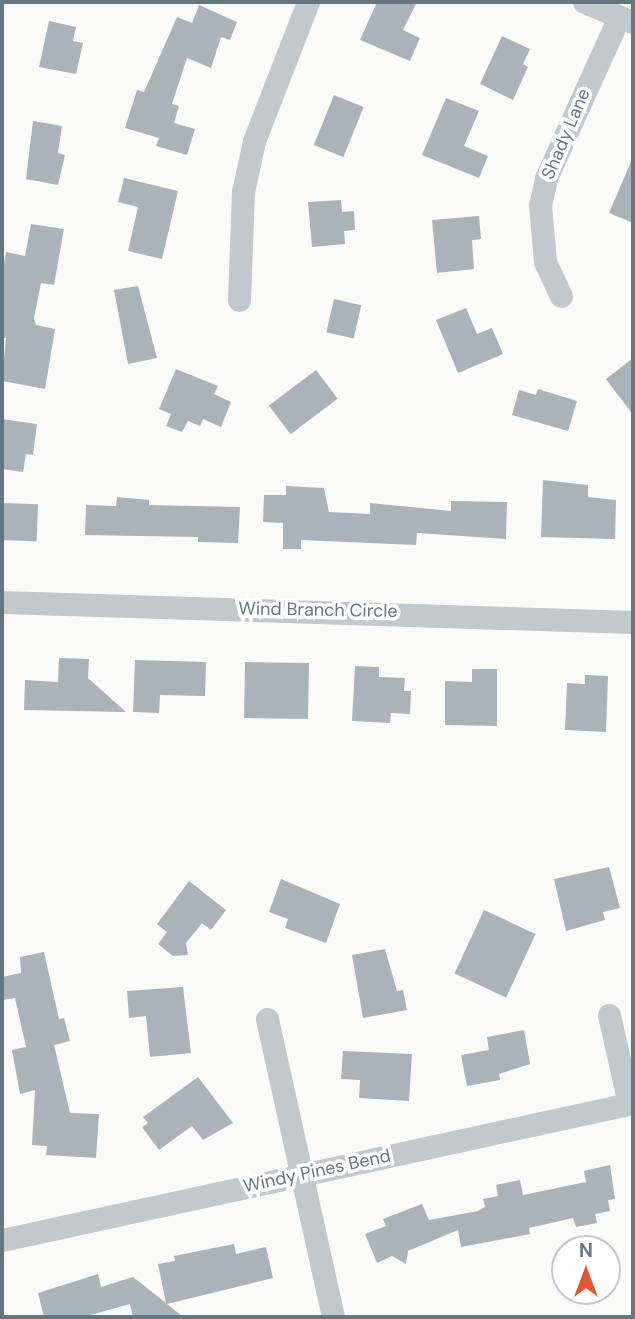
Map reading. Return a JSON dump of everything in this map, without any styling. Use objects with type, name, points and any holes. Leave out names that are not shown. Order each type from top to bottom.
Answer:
[{"type":"street","points":[[239,300],[243,192],[254,141],[308,2]]},
{"type":"street","points":[[584,2],[626,20]]},
{"type":"street","name":"Shady Lane","points":[[561,296],[545,261],[540,234],[542,192],[626,20]]},
{"type":"street","name":"Wind Branch Circle","points":[[2,602],[633,622]]},
{"type":"street","points":[[609,1015],[631,1103]]},
{"type":"street","points":[[267,1019],[333,1317]]},
{"type":"street","name":"Windy Pines Bend","points":[[2,1240],[631,1103]]},
{"type":"building","points":[[377,2],[417,2],[403,30],[420,38],[410,61],[360,40]]},
{"type":"building","points":[[199,5],[237,22],[230,40],[221,37],[211,68],[187,58],[172,104],[179,106],[174,123],[195,129],[187,155],[156,146],[159,138],[125,128],[137,90],[144,92],[177,17],[192,23]]},
{"type":"building","points":[[49,21],[76,27],[73,41],[83,43],[76,74],[39,67]]},
{"type":"building","points":[[502,36],[530,49],[523,64],[528,67],[513,100],[480,84]]},
{"type":"building","points":[[334,95],[364,107],[343,157],[314,145]]},
{"type":"building","points":[[446,98],[479,111],[464,146],[488,156],[479,178],[422,155]]},
{"type":"building","points":[[33,121],[62,126],[58,153],[65,155],[58,185],[26,179]]},
{"type":"building","points":[[633,157],[633,223],[609,213]]},
{"type":"building","points":[[124,178],[178,191],[162,259],[128,251],[138,207],[118,202]]},
{"type":"building","points":[[341,200],[342,212],[354,211],[355,230],[344,231],[345,244],[312,247],[308,202]]},
{"type":"building","points":[[479,216],[481,239],[472,240],[474,269],[437,273],[432,220]]},
{"type":"building","points":[[31,224],[64,229],[54,285],[41,283],[34,318],[36,325],[55,329],[45,389],[2,381],[6,338],[2,338],[2,276],[6,252],[25,256]]},
{"type":"building","points":[[138,286],[157,358],[128,364],[114,290]]},
{"type":"building","points":[[334,299],[361,305],[354,338],[326,332]]},
{"type":"building","points":[[466,308],[477,334],[492,328],[503,354],[458,373],[436,320]]},
{"type":"building","points":[[633,358],[633,415],[606,379]]},
{"type":"building","points":[[176,369],[218,386],[214,394],[231,402],[221,427],[203,419],[200,426],[188,421],[182,432],[166,426],[171,414],[159,409]]},
{"type":"building","points":[[316,370],[338,399],[291,434],[269,406]]},
{"type":"building","points":[[538,389],[577,401],[568,431],[512,415],[519,390],[536,395]]},
{"type":"building","points":[[2,419],[37,424],[33,455],[26,454],[23,472],[2,469]]},
{"type":"building","points":[[543,480],[588,485],[588,497],[616,500],[615,539],[541,537]]},
{"type":"building","points":[[286,486],[324,488],[329,512],[370,514],[370,503],[451,511],[451,501],[507,502],[506,539],[417,533],[416,545],[301,540],[301,549],[283,549],[283,523],[263,522],[264,495],[286,495]]},
{"type":"building","points":[[117,497],[149,500],[149,505],[240,507],[238,543],[198,542],[198,537],[85,535],[86,505],[116,506]]},
{"type":"building","points":[[2,503],[38,504],[37,541],[2,540]]},
{"type":"building","points":[[59,658],[89,659],[88,678],[126,712],[24,710],[25,680],[58,682]]},
{"type":"building","points":[[135,660],[206,662],[205,696],[160,695],[159,713],[133,712]]},
{"type":"building","points":[[245,662],[309,663],[308,719],[244,718]]},
{"type":"building","points":[[355,666],[379,667],[379,677],[405,678],[404,691],[411,691],[410,714],[391,713],[390,723],[352,721]]},
{"type":"building","points":[[472,669],[497,669],[497,726],[445,725],[445,681],[472,682]]},
{"type":"building","points":[[585,675],[608,676],[606,732],[565,730],[567,683],[585,684]]},
{"type":"building","points":[[609,867],[620,908],[603,912],[605,920],[566,931],[554,879]]},
{"type":"building","points":[[281,879],[340,904],[326,943],[285,928],[288,919],[269,912]]},
{"type":"building","points":[[189,881],[226,910],[211,930],[202,923],[186,943],[188,955],[173,956],[158,944],[167,932],[157,924]]},
{"type":"building","points":[[484,910],[536,934],[506,998],[454,973]]},
{"type":"building","points":[[385,949],[397,991],[403,990],[407,1010],[363,1018],[352,955]]},
{"type":"building","points":[[44,952],[59,1019],[64,1018],[70,1041],[54,1045],[70,1113],[99,1114],[96,1158],[46,1155],[47,1146],[32,1145],[35,1090],[20,1094],[12,1050],[26,1047],[15,998],[2,1000],[2,977],[21,973],[20,957]]},
{"type":"building","points":[[183,987],[191,1053],[150,1057],[146,1016],[129,1018],[127,991]]},
{"type":"building","points":[[524,1030],[530,1064],[499,1074],[500,1080],[467,1086],[461,1055],[489,1050],[487,1037]]},
{"type":"building","points":[[343,1051],[412,1054],[409,1101],[359,1098],[360,1080],[341,1079]]},
{"type":"building","points":[[198,1077],[233,1123],[203,1140],[192,1126],[159,1150],[142,1127],[148,1123],[143,1117]]},
{"type":"building","points":[[610,1165],[615,1199],[608,1200],[610,1211],[595,1214],[597,1223],[576,1227],[573,1218],[529,1228],[530,1234],[461,1247],[458,1230],[408,1251],[406,1264],[392,1256],[377,1263],[365,1234],[386,1226],[383,1219],[422,1204],[429,1220],[478,1211],[485,1207],[483,1199],[498,1196],[496,1185],[520,1180],[523,1195],[586,1182],[584,1171]]},
{"type":"building","points":[[234,1244],[236,1254],[266,1247],[273,1278],[167,1304],[183,1317],[133,1317],[130,1304],[83,1317],[44,1317],[38,1293],[98,1274],[101,1287],[133,1277],[166,1303],[158,1264],[175,1261],[174,1256]]}]
